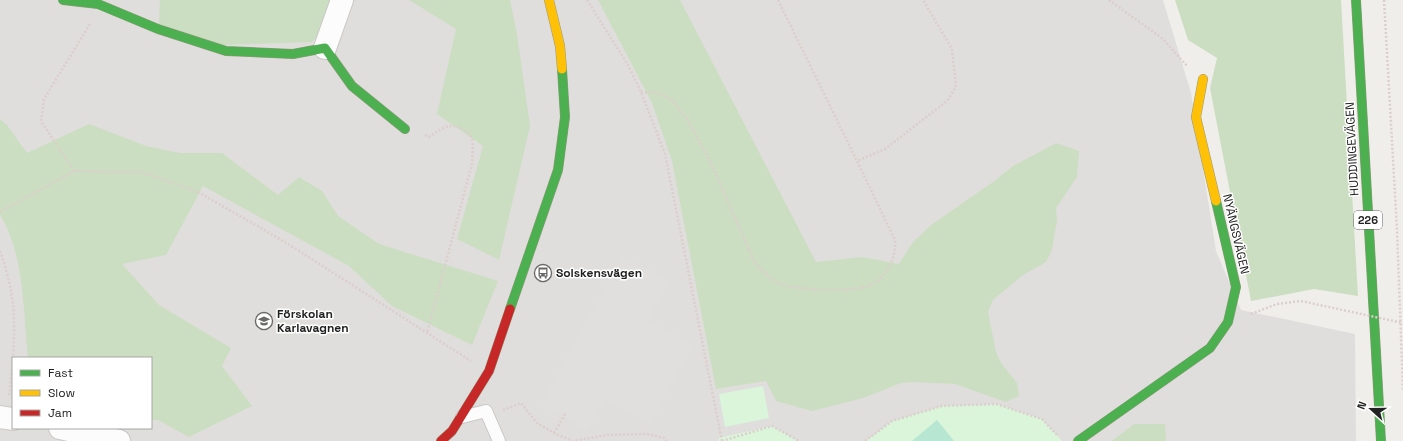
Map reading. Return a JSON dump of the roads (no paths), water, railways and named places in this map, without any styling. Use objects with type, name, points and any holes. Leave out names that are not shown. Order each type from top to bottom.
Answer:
[{"type":"street","points":[[63,0],[102,3],[158,29],[226,51],[293,54],[325,48]]},
{"type":"street","points":[[325,48],[342,0]]},
{"type":"street","points":[[441,441],[452,431],[462,417],[489,371],[558,170],[565,117],[564,83],[560,46],[549,0]]},
{"type":"street","name":"HUDDINGEVÄGEN","points":[[1356,0],[1381,441]]},
{"type":"street","points":[[325,48],[352,86],[405,129]]},
{"type":"street","name":"NYÄNGSVÄGEN","points":[[1078,441],[1210,348],[1228,322],[1236,287],[1196,117],[1203,80]]},
{"type":"street","points":[[65,429],[119,441]]},
{"type":"lane","points":[[462,417],[486,412],[499,441]]},
{"type":"place","name":"Solskensvägen","points":[[543,273]]},
{"type":"place","name":"Förskolan Karlavagnen","points":[[264,321]]}]
